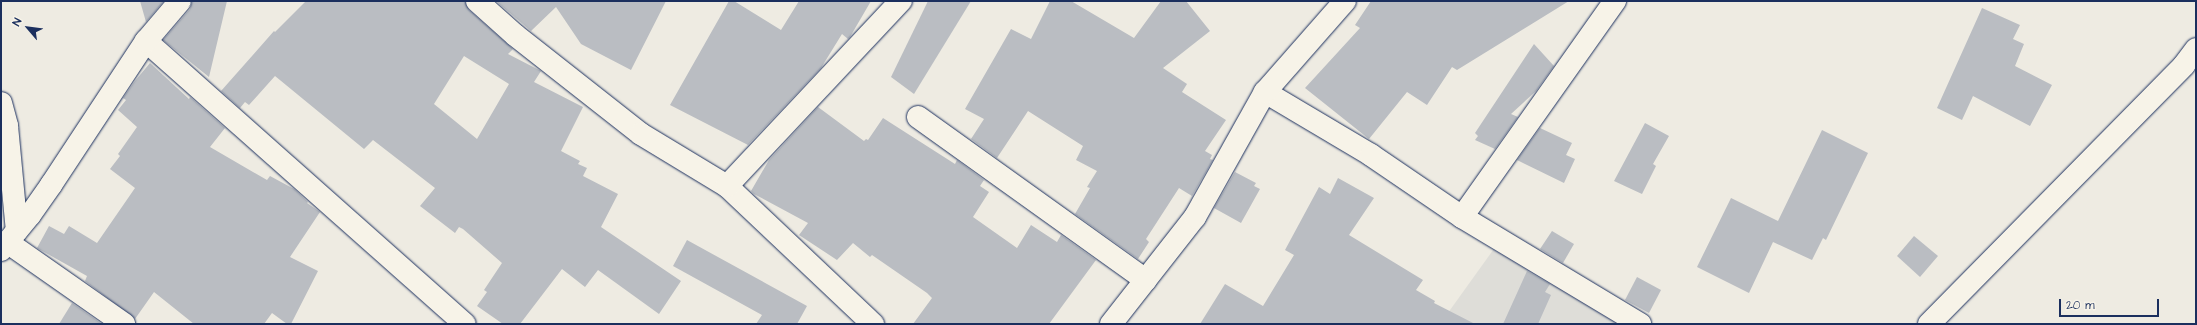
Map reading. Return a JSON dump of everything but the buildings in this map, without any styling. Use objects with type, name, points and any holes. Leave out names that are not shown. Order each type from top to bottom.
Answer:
[{"type":"street","points":[[8,241],[51,185],[146,41],[180,1]]},
{"type":"street","points":[[477,1],[515,35],[641,134],[727,186],[873,324]]},
{"type":"street","points":[[727,186],[901,1]]},
{"type":"street","points":[[1111,324],[1195,217],[1265,92],[1345,1]]},
{"type":"street","points":[[1462,217],[1615,1]]},
{"type":"street","points":[[146,41],[465,324]]},
{"type":"street","points":[[1930,324],[2178,70],[2196,49]]},
{"type":"street","points":[[1265,92],[1370,155],[1462,217],[1640,324]]},
{"type":"street","points":[[1,103],[7,126],[8,241]]},
{"type":"street","points":[[918,117],[1146,280]]},
{"type":"street","points":[[8,241],[124,324]]},
{"type":"shaded area","points":[[1496,246],[1621,324],[1440,324]]}]
